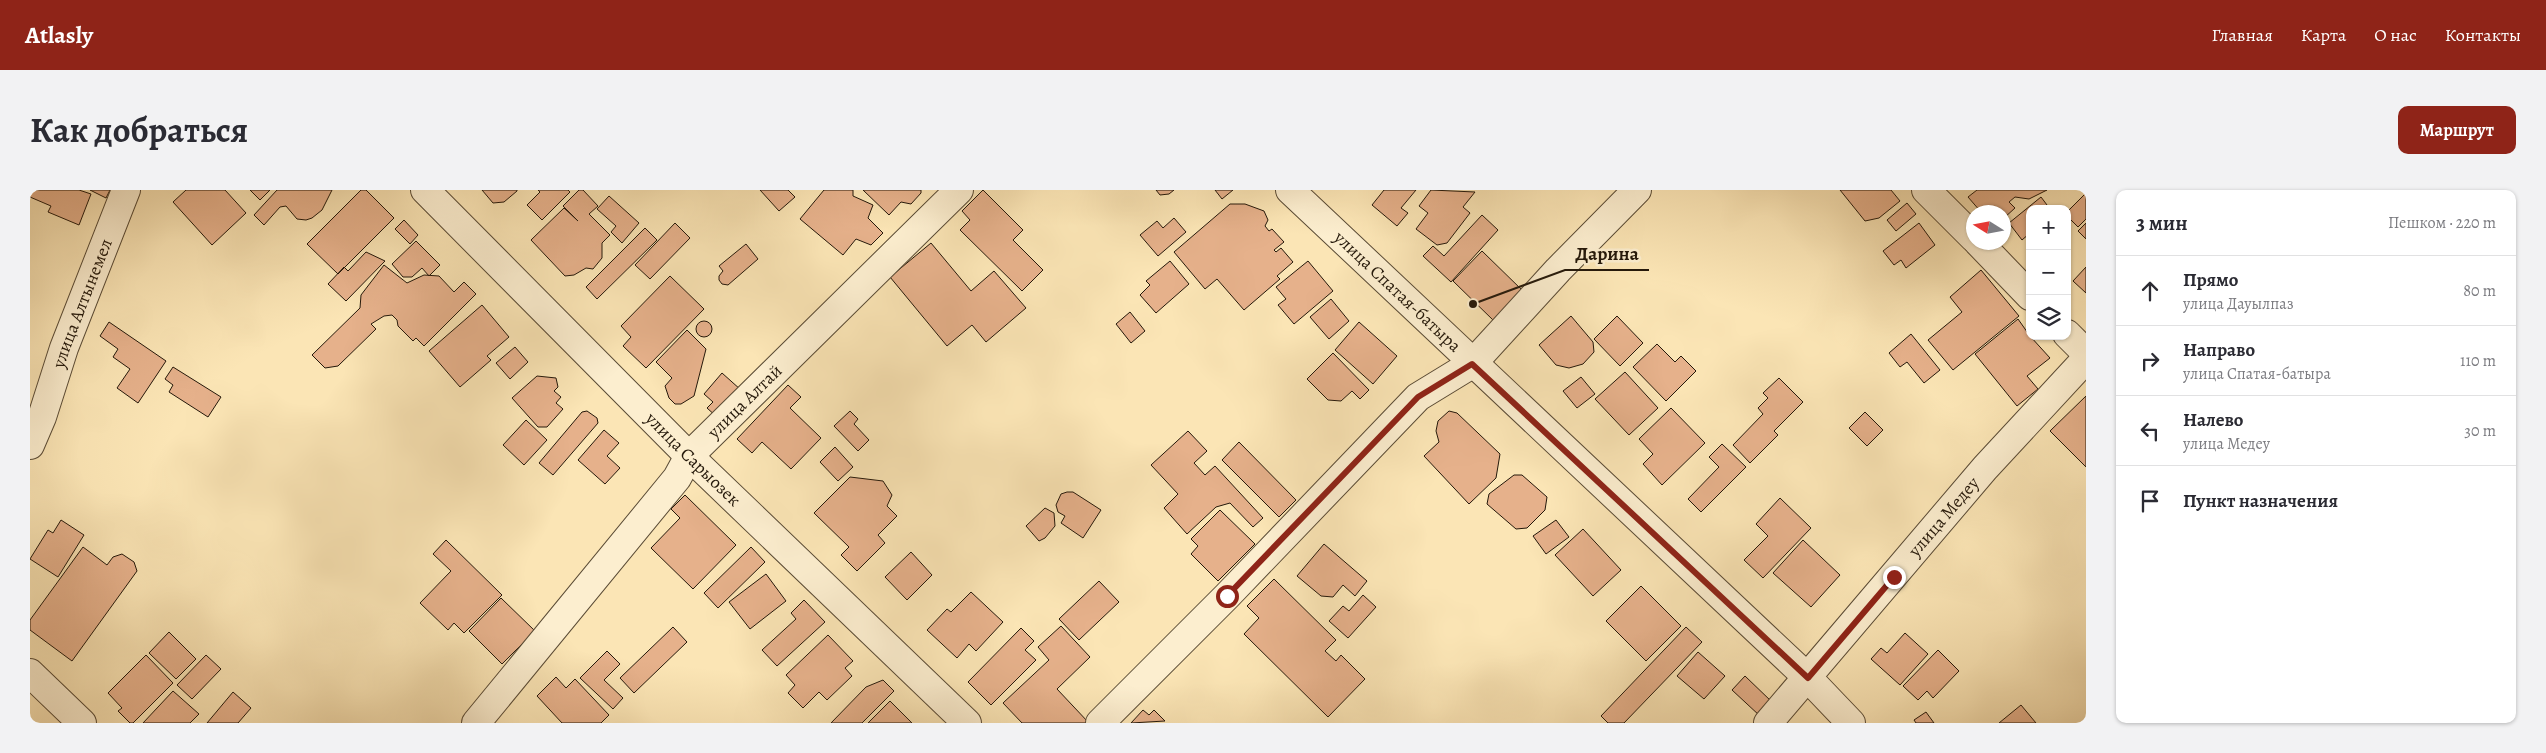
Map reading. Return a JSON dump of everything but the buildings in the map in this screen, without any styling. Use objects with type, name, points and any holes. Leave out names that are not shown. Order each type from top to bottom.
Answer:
[{"type":"street","name":"улица Алтынемел","points":[[30,446],[42,417],[64,348],[126,190]]},
{"type":"street","name":"улица Сарыозек","points":[[425,190],[689,456],[967,723]]},
{"type":"street","name":"улица Алтай","points":[[476,723],[677,478],[689,456],[959,190]]},
{"type":"street","name":"улица Спатая-батыра","points":[[1290,190],[1472,364],[1808,678],[1851,723]]},
{"type":"street","points":[[1100,723],[1418,397],[1472,364],[1558,270],[1637,190]]},
{"type":"street","points":[[1926,190],[1966,230]]},
{"type":"street","points":[[1986,250],[2029,295]]},
{"type":"street","points":[[2071,338],[2086,353]]},
{"type":"street","name":"улица Медеу","points":[[1768,723],[1985,468],[2086,359]]},
{"type":"street","points":[[30,673],[82,723]]},
{"type":"place","name":"Дарина","points":[[1473,304]]},
{"type":"route","points":[[1227,596],[1418,397],[1472,364],[1808,678],[1894,577]]}]
